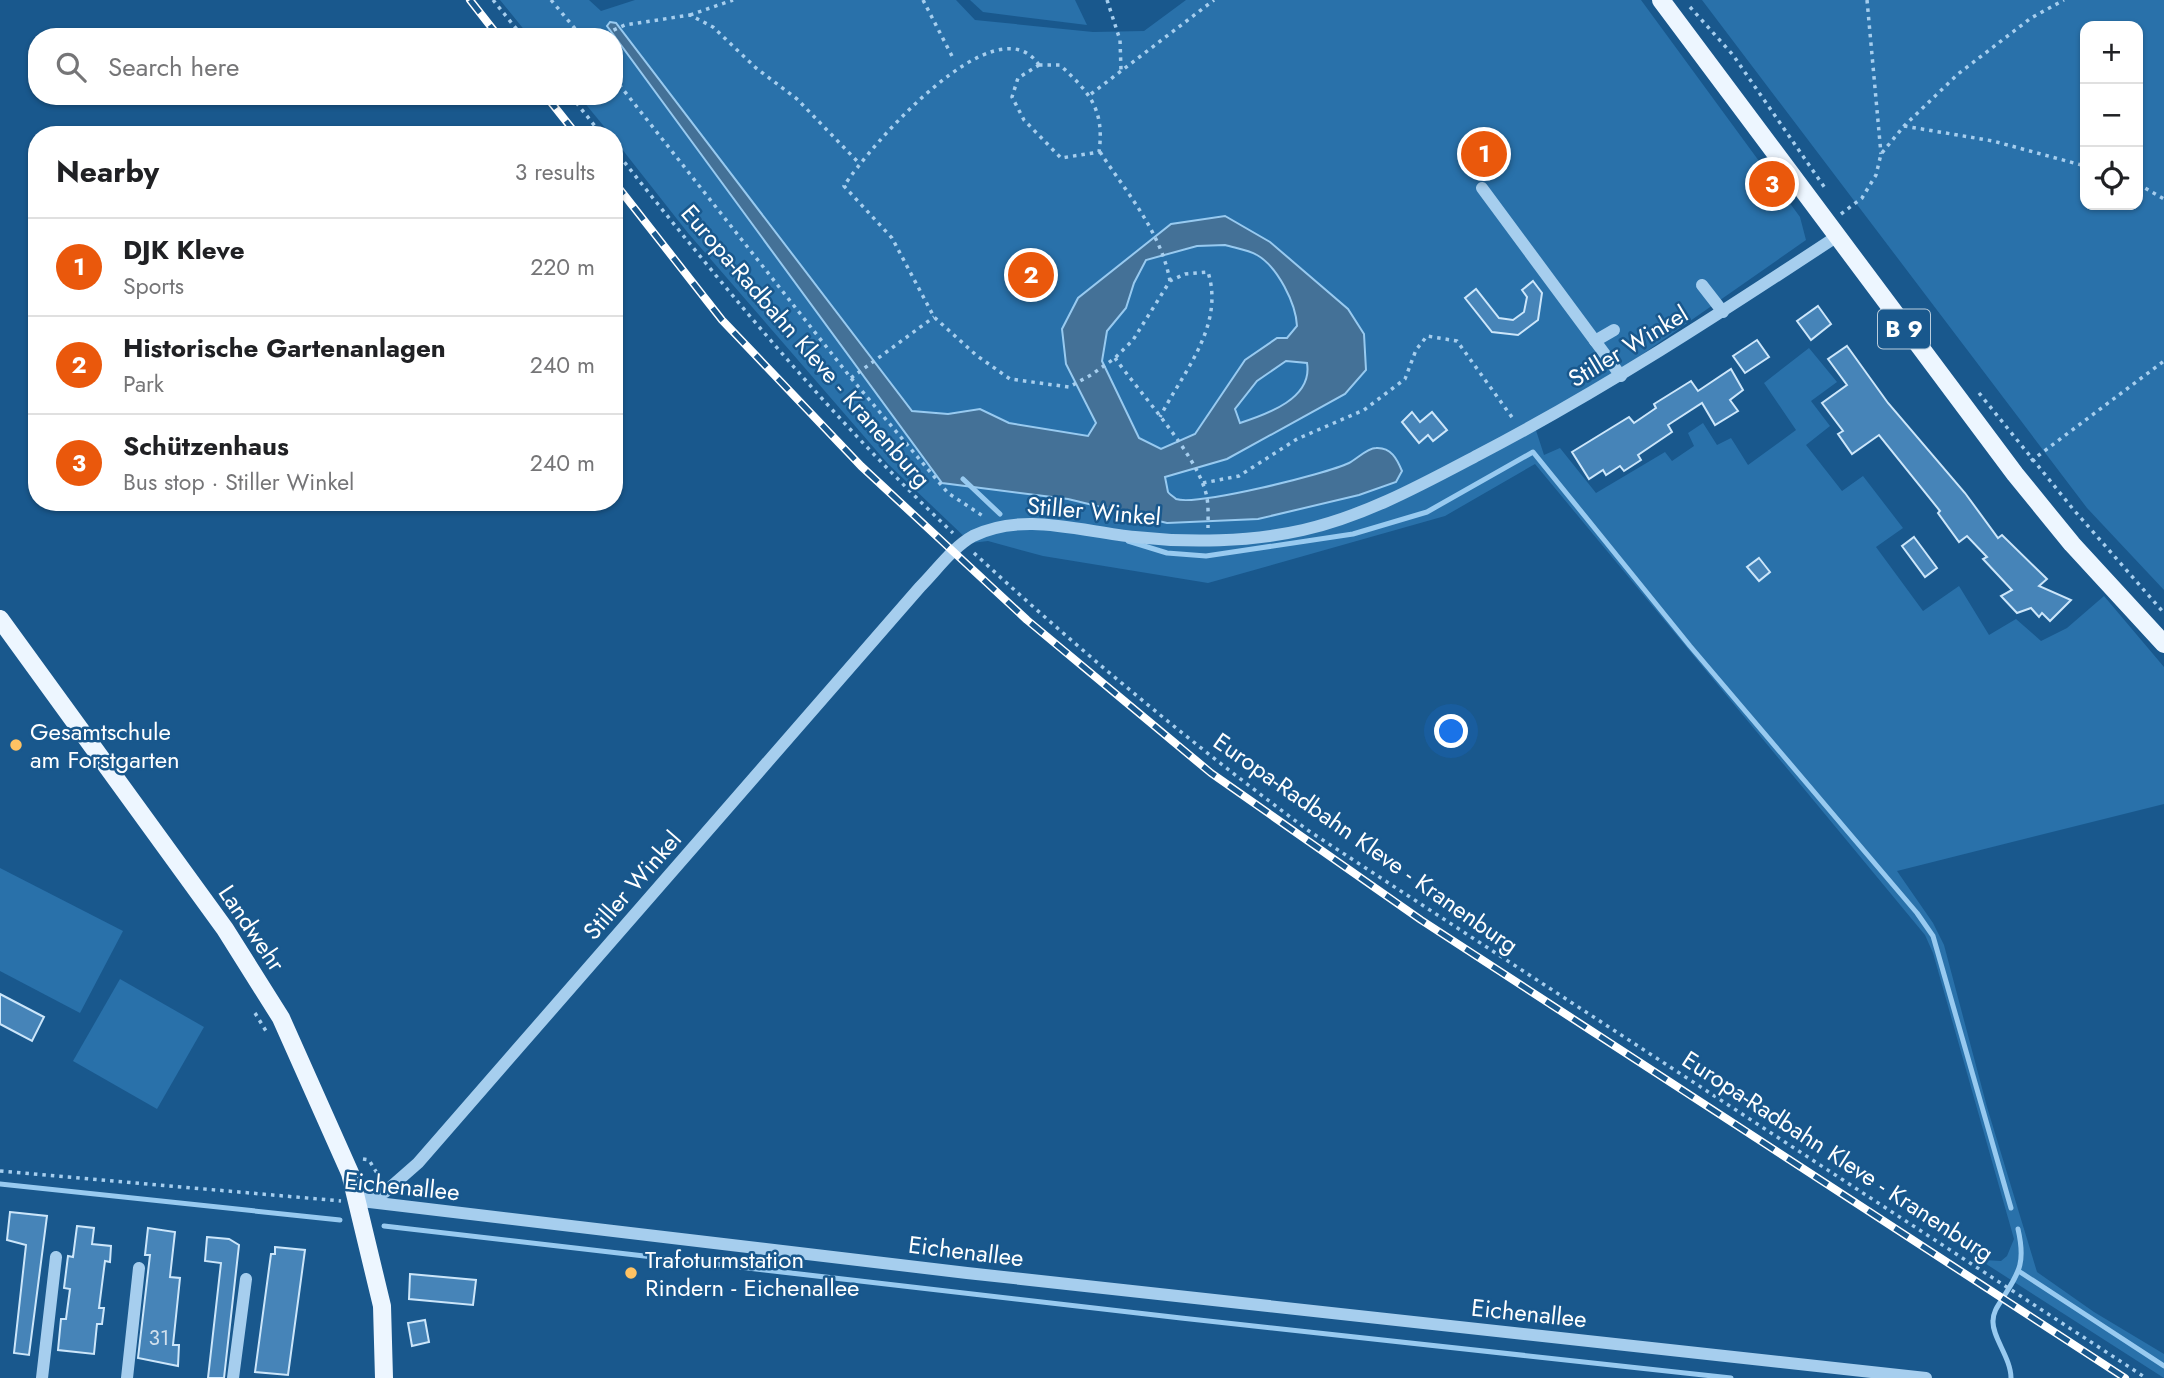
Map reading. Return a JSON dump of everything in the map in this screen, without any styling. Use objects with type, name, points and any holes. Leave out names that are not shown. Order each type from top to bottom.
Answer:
[{"type":"main road","name":"B 9","points":[[1661,0],[2015,474],[2072,544],[2164,645]]},
{"type":"main road","name":"Landwehr","points":[[0,619],[225,929],[281,1018],[347,1163],[348,1205],[382,1306],[384,1378]]},
{"type":"street","points":[[1482,188],[1621,376]]},
{"type":"street","name":"Stiller Winkel","points":[[348,1205],[384,1192],[418,1163],[911,598],[963,543],[997,527],[1026,524],[1070,527],[1135,537],[1206,541],[1304,530],[1405,494],[1523,432],[1621,376],[1836,237]]},
{"type":"street","points":[[1702,285],[1723,312]]},
{"type":"street","points":[[1595,341],[1614,330]]},
{"type":"street","name":"Eichenallee","points":[[348,1205],[1926,1378]]},
{"type":"street","points":[[42,1378],[56,1258]]},
{"type":"street","points":[[127,1378],[139,1268]]},
{"type":"street","points":[[233,1378],[246,1279]]},
{"type":"path","points":[[493,0],[516,28]]},
{"type":"path","points":[[551,0],[574,28]]},
{"type":"path","points":[[616,28],[690,15],[733,0]]},
{"type":"path","points":[[923,0],[953,58]]},
{"type":"path","points":[[1107,0],[1120,40],[1121,70]]},
{"type":"path","points":[[1091,94],[1214,0]]},
{"type":"path","points":[[1684,0],[1733,55],[1828,192]]},
{"type":"path","points":[[1849,223],[1841,212],[1863,198],[1876,175],[1881,154],[1867,0]]},
{"type":"path","points":[[1881,154],[1904,126],[1958,74],[2031,18],[2064,0]]},
{"type":"path","points":[[690,15],[713,27],[756,68],[797,99],[858,163]]},
{"type":"path","points":[[943,67],[965,51]]},
{"type":"path","points":[[1033,51],[1040,65]]},
{"type":"path","points":[[1100,152],[1061,158],[1024,120],[1012,97],[1018,78],[1040,65],[1059,65],[1091,94],[1102,134],[1100,152],[1151,228],[1166,261],[1170,281]]},
{"type":"path","points":[[623,89],[851,378],[948,494],[981,516],[992,518]]},
{"type":"path","points":[[914,96],[858,163],[844,186],[892,238],[934,317],[976,355],[1010,379],[1069,387],[1115,358],[1133,340],[1170,281],[1185,274],[1208,272],[1213,290],[1211,313],[1195,361],[1174,389],[1160,417]]},
{"type":"path","points":[[578,105],[596,126]]},
{"type":"path","points":[[1904,126],[1993,141],[2080,165]]},
{"type":"path","name":"Europa-Radbahn Kleve - Kranenburg","points":[[623,161],[682,236],[883,467],[1098,666],[1199,750],[1309,831],[2146,1378]]},
{"type":"path","points":[[2143,187],[2164,200]]},
{"type":"path","points":[[851,378],[934,317]]},
{"type":"path","points":[[1203,483],[1239,475],[1297,439],[1364,410],[1405,379],[1416,350],[1427,336],[1457,341],[1523,432]]},
{"type":"path","points":[[1115,358],[1160,417],[1203,483],[1208,527]]},
{"type":"path","points":[[2015,474],[2164,361]]},
{"type":"path","points":[[1971,384],[2032,460],[2164,613]]},
{"type":"path","points":[[251,1007],[272,1040]]},
{"type":"path","name":"Eichenallee","points":[[0,1171],[348,1205]]},
{"type":"path","points":[[337,1190],[348,1205]]},
{"type":"shaded area","points":[[500,0],[589,0],[601,11],[635,0],[956,0],[975,20],[1093,32],[1144,31],[1186,0],[1641,0],[1800,217],[1806,240],[1627,365],[1533,421],[1544,455],[1560,448],[1596,493],[1665,452],[1672,461],[1694,446],[1688,433],[1703,423],[1717,445],[1731,438],[1748,465],[1796,430],[1764,383],[1809,348],[1837,382],[1811,401],[1830,426],[1806,445],[1842,491],[1863,476],[1903,528],[1876,547],[1923,611],[1959,586],[1989,635],[2016,619],[2041,641],[2067,628],[2104,596],[2164,667],[2164,804],[1897,871],[1933,923],[1944,945],[1987,1107],[2037,1272],[2094,1312],[2164,1354],[2164,1378],[1969,1253],[1984,1260],[2001,1261],[2007,1256],[2014,1239],[1933,953],[1925,935],[1535,464],[1445,516],[1208,583],[1043,556],[988,541],[971,543],[888,464],[688,233],[623,150],[623,126],[604,126],[586,105],[623,105],[623,28],[523,28]]},
{"type":"shaded area","points":[[970,0],[1075,0],[1087,25],[983,12]]},
{"type":"shaded area","points":[[1702,0],[2164,0],[2164,590],[2087,508]]},
{"type":"shaded area","points":[[610,22],[616,23],[620,28],[608,28]]},
{"type":"shaded area","points":[[623,32],[912,411],[948,414],[980,409],[1009,423],[1088,436],[1096,423],[1066,364],[1062,329],[1078,298],[1171,224],[1225,216],[1270,242],[1348,309],[1364,334],[1366,370],[1345,394],[1227,459],[1165,477],[1168,493],[1176,499],[1189,500],[1262,488],[1336,468],[1376,448],[1390,452],[1402,471],[1396,482],[1359,495],[1258,519],[1167,523],[1068,499],[942,483],[623,48]],"holes":[[[1225,245],[1246,250],[1265,261],[1279,277],[1293,307],[1297,326],[1287,338],[1277,338],[1245,360],[1195,434],[1161,449],[1139,438],[1102,361],[1107,331],[1126,308],[1134,283],[1146,260],[1197,246]],[[1286,361],[1307,363],[1307,375],[1296,395],[1275,409],[1240,423],[1235,409],[1257,381]]]},
{"type":"shaded area","points":[[0,868],[123,931],[80,1013],[0,971]]},
{"type":"shaded area","points":[[120,979],[204,1027],[157,1109],[73,1061]]},
{"type":"building","points":[[1533,281],[1542,293],[1538,320],[1518,335],[1492,332],[1465,298],[1476,289],[1499,318],[1513,320],[1524,312],[1527,297],[1522,290]]},
{"type":"building","points":[[1818,306],[1831,324],[1811,340],[1797,321]]},
{"type":"building","points":[[1757,340],[1769,357],[1745,373],[1733,356]]},
{"type":"building","points":[[1847,346],[1888,403],[1965,493],[1998,538],[2002,535],[2047,579],[2039,586],[2071,600],[2050,621],[2042,613],[2039,617],[2031,608],[2017,613],[2001,596],[2012,590],[1983,559],[1987,557],[1967,536],[1959,542],[1938,513],[1940,511],[1879,435],[1852,454],[1838,434],[1843,431],[1822,403],[1847,385],[1828,359]]},
{"type":"building","points":[[1731,369],[1743,390],[1730,400],[1738,411],[1715,425],[1702,403],[1668,425],[1672,432],[1638,455],[1641,460],[1624,471],[1620,466],[1606,475],[1603,470],[1589,479],[1572,452],[1629,417],[1634,423],[1656,408],[1654,404],[1691,381],[1698,391]]},
{"type":"building","points":[[1412,412],[1420,422],[1432,412],[1447,430],[1433,441],[1428,435],[1419,443],[1402,422]]},
{"type":"building","points":[[1914,537],[1937,568],[1925,577],[1902,546]]},
{"type":"building","points":[[1759,558],[1770,572],[1759,581],[1747,567]]},
{"type":"building","points":[[0,994],[44,1017],[32,1041],[0,1024]]},
{"type":"building","points":[[10,1212],[47,1216],[29,1355],[14,1353],[26,1245],[7,1240]]},
{"type":"building","points":[[77,1226],[94,1228],[92,1244],[111,1246],[110,1262],[105,1261],[99,1308],[104,1308],[102,1324],[97,1324],[94,1354],[58,1350],[61,1319],[66,1319],[70,1289],[64,1288],[68,1256],[73,1257]]},
{"type":"building","points":[[148,1228],[175,1232],[170,1277],[180,1278],[173,1345],[179,1345],[178,1366],[138,1358],[150,1255],[145,1255]]},
{"type":"building","points":[[207,1237],[229,1239],[239,1245],[224,1378],[208,1378],[221,1263],[205,1261]]},
{"type":"building","points":[[275,1247],[305,1250],[288,1375],[255,1372],[271,1254],[275,1254]]},
{"type":"building","points":[[410,1274],[476,1280],[473,1305],[409,1299]]},
{"type":"building","points":[[425,1320],[429,1342],[412,1346],[408,1323]]},
{"type":"waterway","points":[[1128,541],[1167,553],[1206,556],[1353,534],[1427,512],[1533,452],[1690,646],[1917,913],[1933,936],[2011,1208]]},
{"type":"waterway","points":[[963,479],[1000,514]]},
{"type":"waterway","points":[[0,1184],[340,1220]]},
{"type":"waterway","points":[[384,1226],[1731,1378]]},
{"type":"waterway","points":[[2011,1378],[1993,1321],[2021,1260],[2018,1229]]},
{"type":"waterway","points":[[2020,1272],[2164,1366]]},
{"type":"railway","points":[[470,0],[492,28]]},
{"type":"railway","points":[[553,105],[570,126]]},
{"type":"railway","points":[[623,194],[722,320],[861,466],[1027,620],[1211,773],[1421,920],[2125,1378]]},
{"type":"place","name":"DJK Kleve","points":[[1484,154]]},
{"type":"place","name":"Schützenhaus","points":[[1772,184]]},
{"type":"place","name":"Historische Gartenanlagen","points":[[1031,275]]},
{"type":"place","name":"Gesamtschule am Forstgarten","points":[[16,745]]},
{"type":"place","name":"Trafoturmstation Rindern - Eichenallee","points":[[631,1273]]}]
